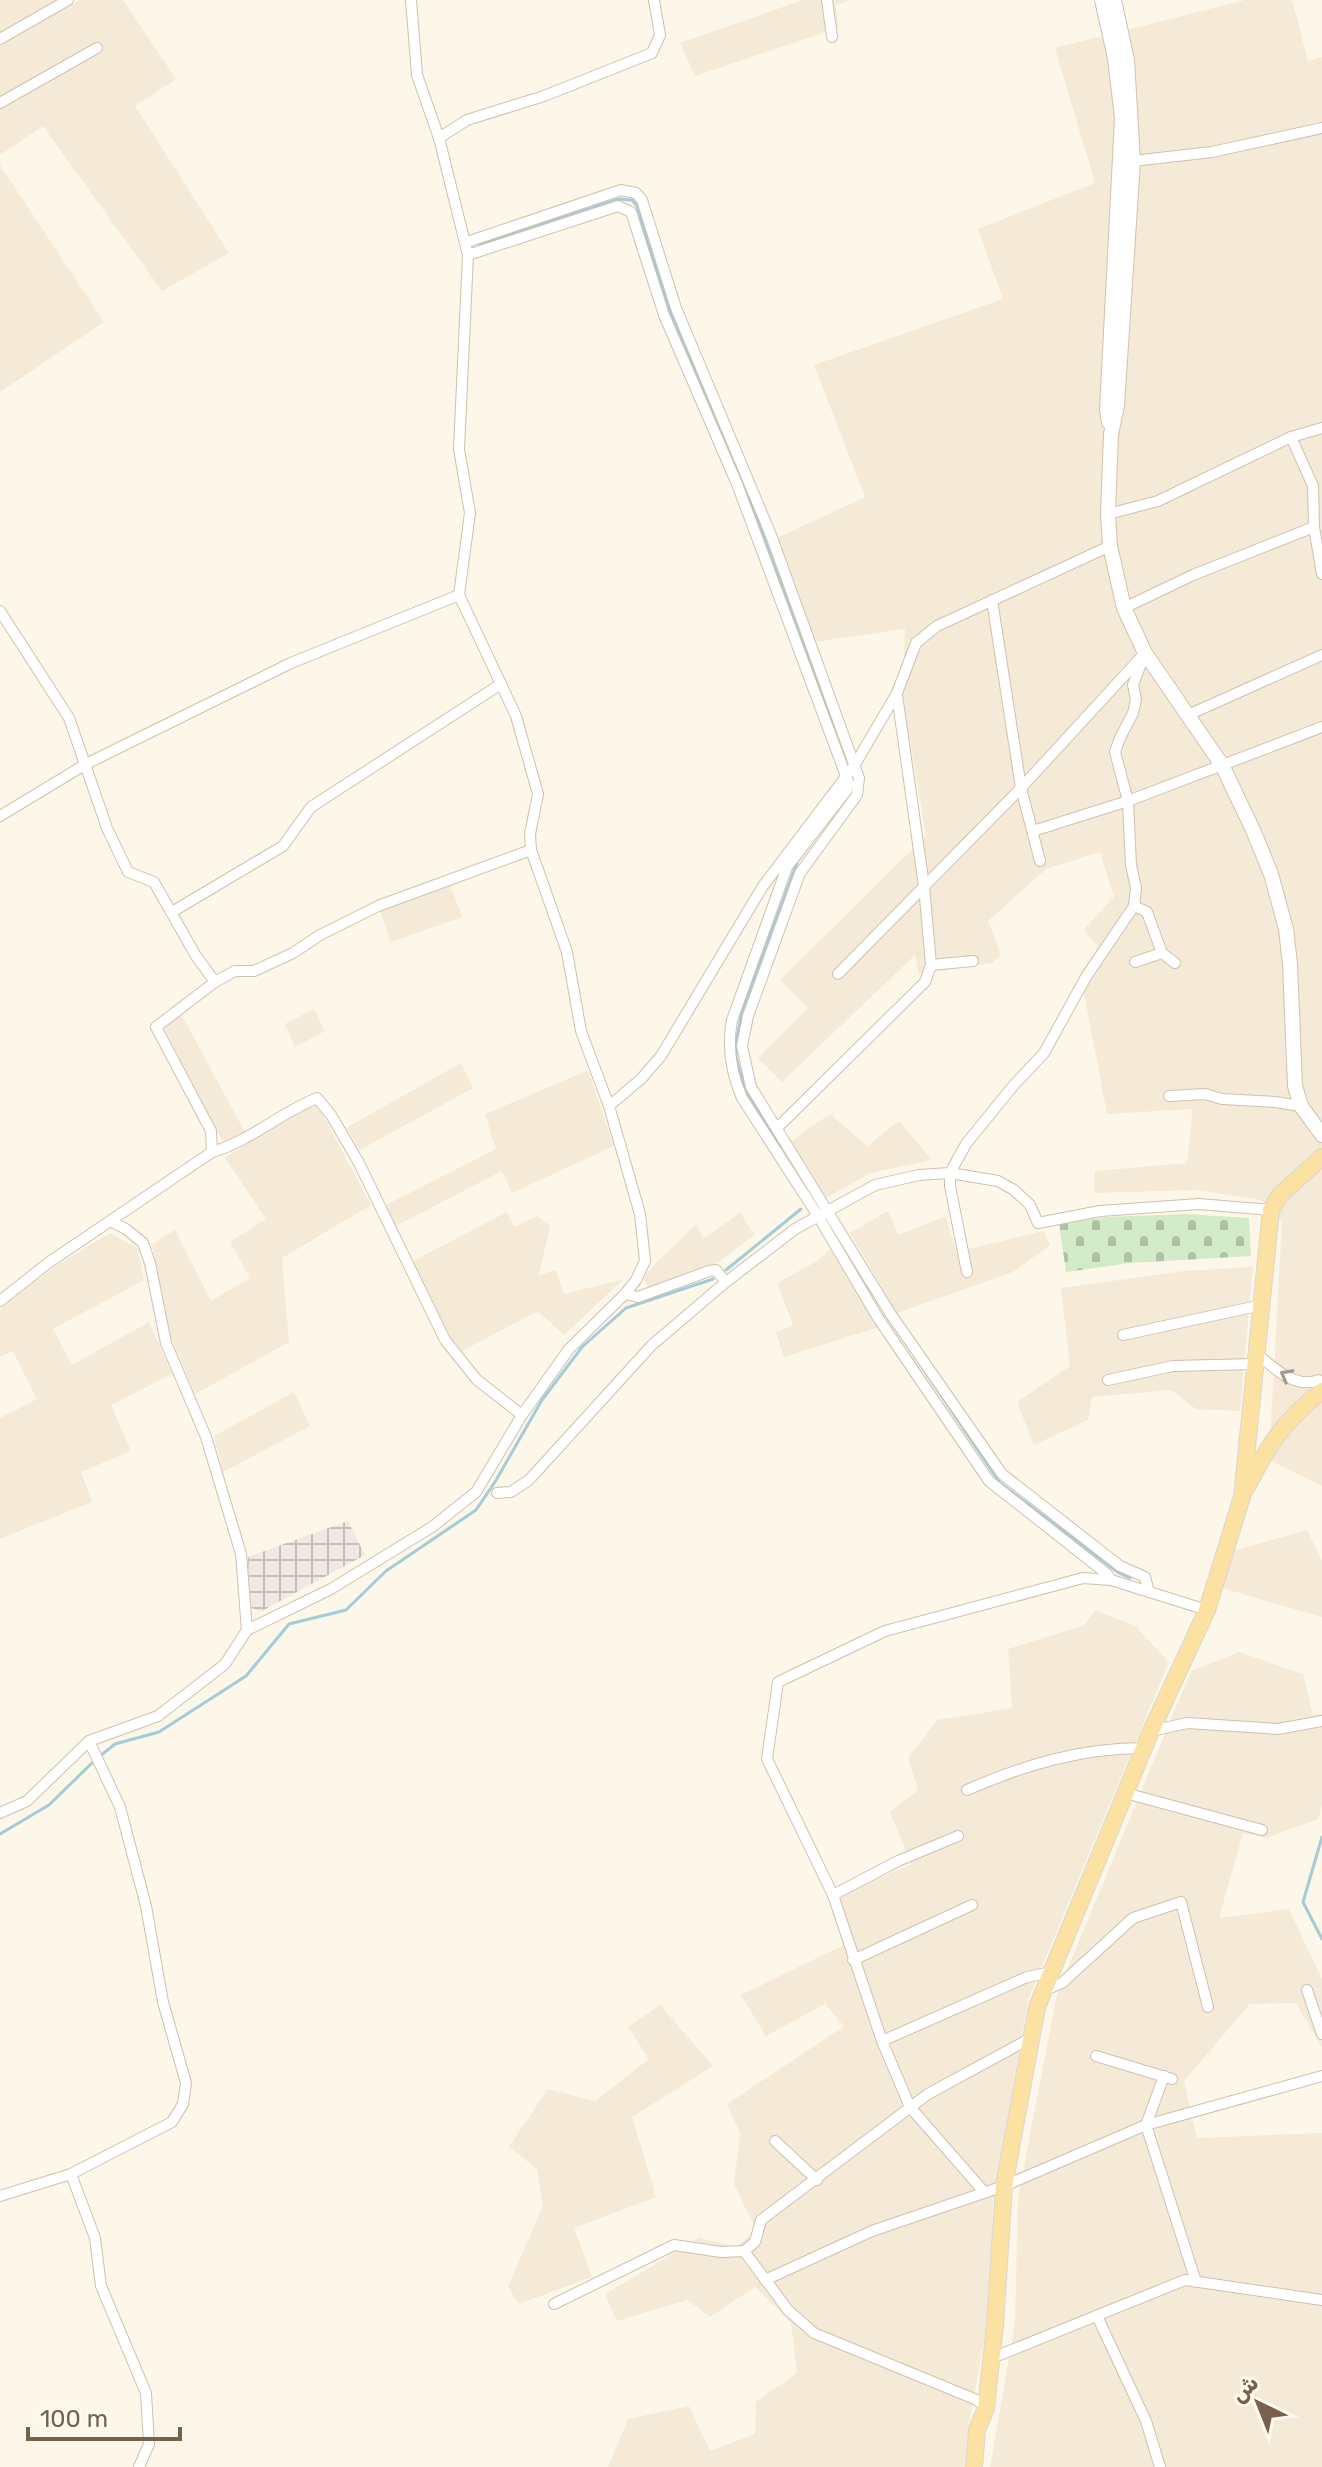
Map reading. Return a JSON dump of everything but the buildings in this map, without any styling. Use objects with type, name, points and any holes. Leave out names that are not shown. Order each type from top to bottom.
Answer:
[{"type":"main road","points":[[1102,0],[1115,58],[1122,118],[1107,410],[1111,434]]},
{"type":"main road","points":[[1114,0],[1127,60],[1133,161],[1117,406],[1111,434],[1110,546],[1124,608],[1145,653],[1222,765],[1271,874],[1286,929],[1290,964],[1295,1086],[1301,1106],[1322,1135]]},
{"type":"main road","points":[[1242,1497],[1271,1210],[1280,1195],[1322,1157]]},
{"type":"main road","points":[[974,2467],[977,2430],[986,2408],[992,2358],[1004,2186],[1037,2007],[1151,1731],[1207,1610],[1242,1497],[1279,1431],[1321,1382]]},
{"type":"street","points":[[0,39],[68,0]]},
{"type":"street","points":[[0,1813],[27,1801],[89,1741],[158,1716],[225,1664],[247,1630],[331,1589],[432,1527],[476,1492],[522,1415],[580,1335],[625,1294],[645,1261],[640,1214],[609,1106],[581,1031],[567,952],[531,850],[530,834],[538,794],[516,716],[459,595],[470,513],[459,449],[467,242],[439,138],[417,75],[411,0]]},
{"type":"street","points":[[439,138],[467,120],[544,96],[652,53],[660,35],[654,0]]},
{"type":"street","points":[[827,0],[832,37]]},
{"type":"street","points":[[0,103],[97,48]]},
{"type":"street","points":[[1133,161],[1212,152],[1322,128]]},
{"type":"street","points":[[467,242],[621,190],[636,193],[642,200],[676,308],[749,479],[860,787],[800,873],[744,1032],[743,1059],[751,1087],[890,1313],[1002,1474],[1120,1566],[1145,1577],[1149,1592]]},
{"type":"street","points":[[468,255],[618,206],[631,212],[664,315],[737,484],[849,784],[787,867],[732,1020],[732,1071],[742,1098],[818,1216],[878,1318],[989,1481],[1111,1580]]},
{"type":"street","points":[[1108,514],[1158,501],[1291,437],[1322,428]]},
{"type":"street","points":[[1291,437],[1313,486],[1314,527],[1319,541],[1322,574]]},
{"type":"street","points":[[737,484],[749,479]]},
{"type":"street","points":[[1124,608],[1193,575],[1314,527]]},
{"type":"street","points":[[609,1106],[641,1079],[661,1056],[763,886],[854,766],[897,693],[916,643],[937,626],[1110,546]]},
{"type":"street","points":[[0,816],[86,764],[291,663],[459,595]]},
{"type":"street","points":[[992,600],[1021,788],[1040,861]]},
{"type":"street","points":[[0,611],[69,718],[107,828],[128,872],[154,882],[196,956],[215,982]]},
{"type":"street","points":[[838,974],[1021,788],[1145,653]]},
{"type":"street","points":[[967,1272],[950,1173],[966,1144],[1044,1053],[1086,977],[1134,906],[1136,888],[1131,865],[1128,801],[1115,752],[1133,713],[1136,699],[1133,685],[1145,653]]},
{"type":"street","points":[[1188,715],[1322,655]]},
{"type":"street","points":[[172,912],[283,846],[311,807],[501,684]]},
{"type":"street","points":[[777,1128],[925,982],[931,965],[924,886],[897,693]]},
{"type":"street","points":[[1033,831],[1128,801],[1322,727]]},
{"type":"street","points":[[212,1152],[211,1131],[156,1027],[215,982],[235,971],[254,971],[378,906],[531,850]]},
{"type":"street","points":[[1134,906],[1147,912],[1162,953],[1175,963]]},
{"type":"street","points":[[1135,962],[1162,953]]},
{"type":"street","points":[[931,965],[973,961]]},
{"type":"street","points":[[1169,1096],[1205,1094],[1222,1099],[1301,1106]]},
{"type":"street","points":[[0,1301],[48,1263],[212,1152],[235,1146],[297,1106],[317,1098],[331,1115],[359,1163],[445,1340],[477,1380],[522,1415]]},
{"type":"street","points":[[497,1493],[511,1492],[529,1480],[652,1345],[726,1282],[795,1229],[875,1185],[919,1175],[950,1173],[998,1181],[1030,1205],[1038,1223],[1100,1211],[1199,1204],[1271,1210]]},
{"type":"street","points":[[112,1222],[143,1243],[150,1263],[166,1343],[206,1437],[241,1554],[247,1630]]},
{"type":"street","points":[[625,1294],[638,1297],[716,1270],[726,1282]]},
{"type":"street","points":[[1123,1335],[1262,1305]]},
{"type":"street","points":[[1108,1380],[1173,1366],[1257,1359],[1295,1381],[1309,1384],[1321,1382]]},
{"type":"street","points":[[985,2193],[910,2107],[882,2041],[833,1895],[767,1759],[778,1682],[885,1631],[1083,1578],[1111,1580],[1207,1610]]},
{"type":"street","points":[[1151,1731],[1187,1723],[1278,1729],[1322,1721]]},
{"type":"street","points":[[0,2196],[71,2174],[172,2122],[183,2104],[186,2083],[163,2002],[146,1906],[120,1807],[89,1741]]},
{"type":"street","points":[[967,1790],[1008,1772],[1061,1757],[1110,1748],[1144,1748]]},
{"type":"street","points":[[1125,1793],[1262,1830]]},
{"type":"street","points":[[833,1895],[898,1861],[958,1836]]},
{"type":"street","points":[[1043,1991],[1062,1983],[1133,1918],[1181,1902],[1208,2007]]},
{"type":"street","points":[[853,1960],[972,1905]]},
{"type":"street","points":[[882,2041],[1027,1977],[1051,1972]]},
{"type":"street","points":[[1307,1990],[1322,2034]]},
{"type":"street","points":[[554,2304],[674,2245],[721,2252],[744,2251],[755,2242],[761,2220],[910,2107],[982,2063],[1031,2038]]},
{"type":"street","points":[[1096,2056],[1168,2078],[1146,2125],[1196,2282]]},
{"type":"street","points":[[765,2280],[872,2231],[1004,2186],[1146,2125],[1322,2076]]},
{"type":"street","points":[[775,2141],[817,2180]]},
{"type":"street","points":[[71,2174],[95,2238],[101,2286],[146,2393],[149,2444],[139,2467]]},
{"type":"street","points":[[744,2251],[788,2310],[814,2333],[977,2400],[986,2408]]},
{"type":"street","points":[[992,2358],[1185,2280],[1321,2300]]},
{"type":"street","points":[[1097,2316],[1146,2421],[1160,2467]]},
{"type":"shaded area","points":[[0,0],[61,0],[0,35]]},
{"type":"shaded area","points":[[80,0],[123,0],[176,79],[135,106],[229,253],[162,291],[43,126],[0,155],[0,46]]},
{"type":"shaded area","points":[[803,0],[850,0],[836,5],[838,28],[695,76],[680,43]]},
{"type":"shaded area","points":[[1245,0],[1292,0],[1308,61],[1322,57],[1322,1486],[1269,1460],[1282,1222],[1261,1200],[1197,1190],[1094,1193],[1095,1171],[1187,1163],[1193,1109],[1107,1114],[1080,973],[1098,947],[1084,929],[1114,897],[1100,852],[1046,869],[988,921],[1001,955],[992,963],[919,974],[915,955],[782,1082],[758,1058],[808,1008],[780,980],[926,836],[902,694],[905,629],[814,642],[777,538],[865,497],[814,365],[1003,299],[978,229],[1095,183],[1055,48]]},
{"type":"shaded area","points":[[0,165],[104,322],[0,392]]},
{"type":"shaded area","points":[[450,884],[462,917],[391,942],[379,909]]},
{"type":"shaded area","points":[[314,1009],[325,1031],[295,1047],[285,1024]]},
{"type":"shaded area","points":[[181,1014],[246,1134],[223,1142],[164,1028]]},
{"type":"shaded area","points":[[461,1063],[473,1088],[360,1150],[346,1128]]},
{"type":"shaded area","points":[[588,1070],[614,1146],[512,1193],[502,1171],[396,1226],[386,1205],[496,1149],[485,1114]]},
{"type":"shaded area","points":[[318,1106],[371,1205],[282,1258],[289,1342],[195,1394],[170,1335],[152,1244],[175,1230],[211,1301],[250,1278],[230,1242],[266,1219],[225,1158],[304,1107]]},
{"type":"shaded area","points":[[830,1114],[867,1146],[899,1121],[932,1160],[870,1173],[826,1198],[790,1142]]},
{"type":"shaded area","points":[[888,1211],[898,1235],[946,1216],[956,1252],[1044,1231],[1050,1245],[1013,1272],[897,1313],[850,1233]]},
{"type":"shaded area","points":[[507,1212],[514,1227],[537,1216],[550,1226],[539,1275],[556,1270],[564,1294],[624,1279],[564,1335],[538,1311],[462,1351],[450,1337],[413,1261]]},
{"type":"shaded area","points":[[740,1213],[755,1235],[714,1265],[650,1290],[642,1277],[695,1225],[704,1238]]},
{"type":"shaded area","points":[[110,1233],[138,1249],[144,1280],[53,1329],[72,1365],[149,1322],[172,1374],[111,1405],[131,1451],[81,1472],[92,1502],[0,1539],[0,1418],[37,1399],[13,1351],[0,1357],[0,1309],[54,1267]]},
{"type":"shaded area","points":[[830,1249],[879,1327],[784,1357],[776,1332],[793,1325],[777,1283],[817,1261]]},
{"type":"shaded area","points":[[1253,1267],[1240,1411],[1196,1409],[1171,1390],[1092,1397],[1088,1420],[1034,1445],[1017,1402],[1070,1366],[1061,1288],[1184,1271]]},
{"type":"shaded area","points":[[294,1392],[310,1426],[223,1472],[214,1436]]},
{"type":"shaded area","points":[[348,1521],[365,1555],[260,1612],[250,1607],[248,1557]]},
{"type":"shaded area","points":[[1307,1530],[1322,1561],[1322,1617],[1222,1588],[1233,1551]]},
{"type":"shaded area","points":[[1096,1610],[1135,1626],[1169,1662],[1028,2000],[993,2201],[990,2306],[968,2430],[965,2467],[608,2467],[628,2419],[689,2406],[710,2451],[755,2434],[756,2402],[797,2373],[791,2323],[755,2287],[710,2317],[688,2300],[617,2321],[605,2294],[699,2238],[736,2247],[756,2230],[734,2184],[740,2133],[727,2104],[844,2026],[825,2004],[766,2036],[741,1995],[852,1941],[838,1897],[911,1864],[890,1812],[918,1790],[908,1758],[937,1720],[1012,1708],[1008,1649],[1083,1626]]},
{"type":"shaded area","points":[[1239,1652],[1303,1674],[1313,1715],[1322,1714],[1322,1806],[1318,1819],[1266,1838],[1243,1833],[1219,1918],[1289,1909],[1322,1979],[1322,2047],[1296,2003],[1250,2004],[1184,2081],[1197,2138],[1322,2133],[1322,2467],[990,2467],[1015,2323],[1018,2198],[1057,1994],[1191,1671]]},
{"type":"shaded area","points":[[660,2005],[713,2066],[632,2117],[656,2197],[574,2228],[592,2277],[519,2304],[508,2287],[543,2206],[537,2169],[509,2147],[548,2089],[595,2101],[649,2059],[628,2027]]},
{"type":"green space","points":[[1186,1214],[1249,1218],[1251,1256],[1131,1263],[1066,1272],[1059,1224],[1106,1217]]},
{"type":"waterway","points":[[480,244],[619,199],[632,200],[637,206],[668,307],[738,471]]},
{"type":"waterway","points":[[747,491],[834,729]]},
{"type":"waterway","points":[[781,1146],[745,1089],[736,1058],[736,1044],[742,1011],[798,860]]},
{"type":"waterway","points":[[726,1270],[801,1209]]},
{"type":"waterway","points":[[100,1756],[115,1744],[159,1732],[246,1676],[289,1624],[346,1610],[386,1571],[476,1510],[542,1400],[582,1347],[626,1308],[713,1279]]},
{"type":"waterway","points":[[867,1285],[1000,1483],[1119,1573],[1130,1578]]},
{"type":"waterway","points":[[0,1834],[49,1805],[94,1761]]},
{"type":"waterway","points":[[1322,1837],[1303,1902],[1322,1939]]}]
